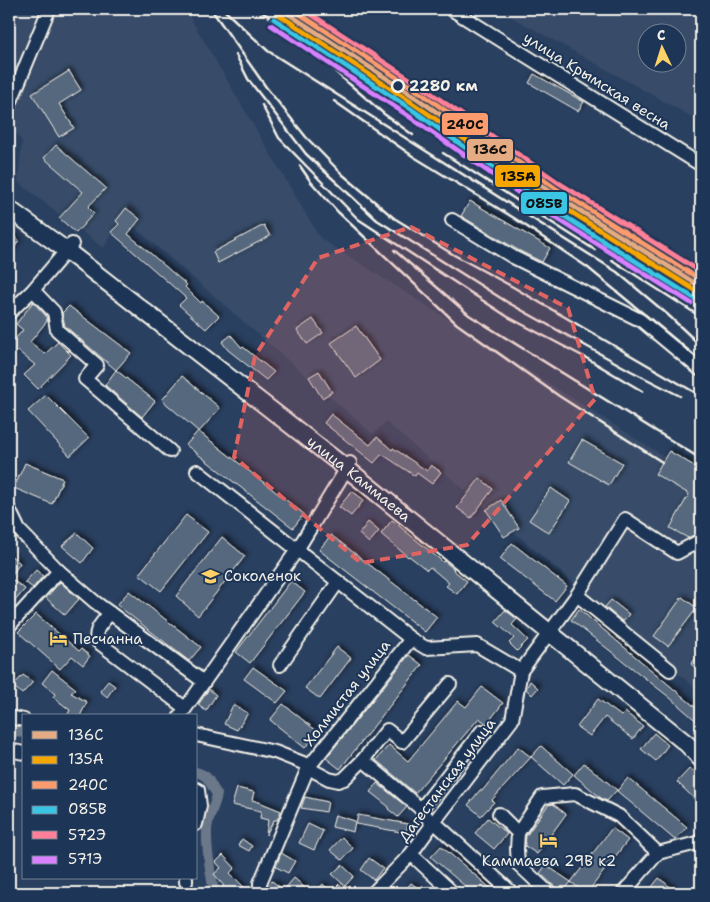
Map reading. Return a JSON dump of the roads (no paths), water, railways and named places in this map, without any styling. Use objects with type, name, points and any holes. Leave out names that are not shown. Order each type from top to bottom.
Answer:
[{"type":"main road","name":"улица Каммаева","points":[[9,198],[69,248],[349,465],[551,628],[701,744]]},
{"type":"main road","name":"улица Каммаева","points":[[9,209],[69,248]]},
{"type":"main road","name":"улица Каммаева","points":[[551,628],[687,744],[701,759]]},
{"type":"street","points":[[9,106],[49,9]]},
{"type":"street","name":"улица Крымская весна","points":[[451,9],[701,165]]},
{"type":"street","points":[[452,220],[513,257],[642,321],[701,370]]},
{"type":"street","points":[[9,314],[33,290],[69,248]]},
{"type":"street","points":[[33,290],[54,312],[57,330],[97,365],[85,379],[170,452]]},
{"type":"street","points":[[110,613],[95,634],[98,642],[183,712],[297,550],[349,465]]},
{"type":"street","points":[[197,471],[410,639],[426,648],[477,645],[521,671]]},
{"type":"street","points":[[9,509],[19,530],[58,571],[110,613],[204,682]]},
{"type":"street","name":"Дагестанская улица","points":[[373,893],[411,854],[512,720],[521,671],[551,628],[578,595],[625,519],[677,553],[701,540]]},
{"type":"street","points":[[9,626],[58,571]]},
{"type":"street","points":[[280,665],[338,582]]},
{"type":"street","points":[[578,595],[670,670]]},
{"type":"street","name":"Холмистая улица","points":[[260,893],[260,883],[308,768],[410,639]]},
{"type":"street","points":[[198,735],[276,752],[303,763],[308,768],[329,779],[338,781],[347,777],[387,730],[402,742],[450,684]]},
{"type":"street","points":[[9,717],[22,720]]},
{"type":"street","points":[[421,809],[482,731]]},
{"type":"street","points":[[9,750],[22,753]]},
{"type":"street","points":[[363,760],[421,809],[433,823],[512,893]]},
{"type":"street","points":[[198,790],[200,806],[198,815]]},
{"type":"street","points":[[549,893],[518,864],[516,849],[518,833],[542,797],[575,794],[618,816],[658,853]]},
{"type":"street","points":[[499,814],[518,833]]},
{"type":"street","points":[[623,893],[658,853],[697,843],[701,840]]},
{"type":"street","points":[[411,854],[453,893]]},
{"type":"waterway","points":[[9,731],[22,733]]},
{"type":"waterway","points":[[198,773],[207,778],[217,794],[208,821],[207,831],[208,854],[214,893]]},
{"type":"railway","points":[[211,9],[266,87],[306,137],[342,174],[394,218],[454,255],[701,396]]},
{"type":"railway","points":[[223,9],[268,51],[617,272],[667,314],[701,346]]},
{"type":"railway","points":[[258,9],[285,28],[384,114],[413,135]]},
{"type":"railway","points":[[236,55],[248,79],[306,154],[377,220],[507,302],[680,396]]},
{"type":"railway","points":[[334,101],[414,157],[514,218],[587,267],[701,361]]},
{"type":"railway","points":[[262,105],[279,138],[358,219],[508,317],[588,359],[642,391]]},
{"type":"railway","points":[[443,153],[595,250]]},
{"type":"railway","points":[[300,166],[311,182],[338,212],[457,324],[559,396],[662,462]]},
{"type":"railway","points":[[394,250],[469,315],[701,459]]},
{"type":"railway","points":[[612,260],[701,317]]},
{"type":"place","name":"2280 км","points":[[398,86]]},
{"type":"place","name":"Соколенок","points":[[210,576]]},
{"type":"place","name":"Песчанна","points":[[59,639]]},
{"type":"place","name":"Каммаева 29В к2","points":[[549,840]]}]
